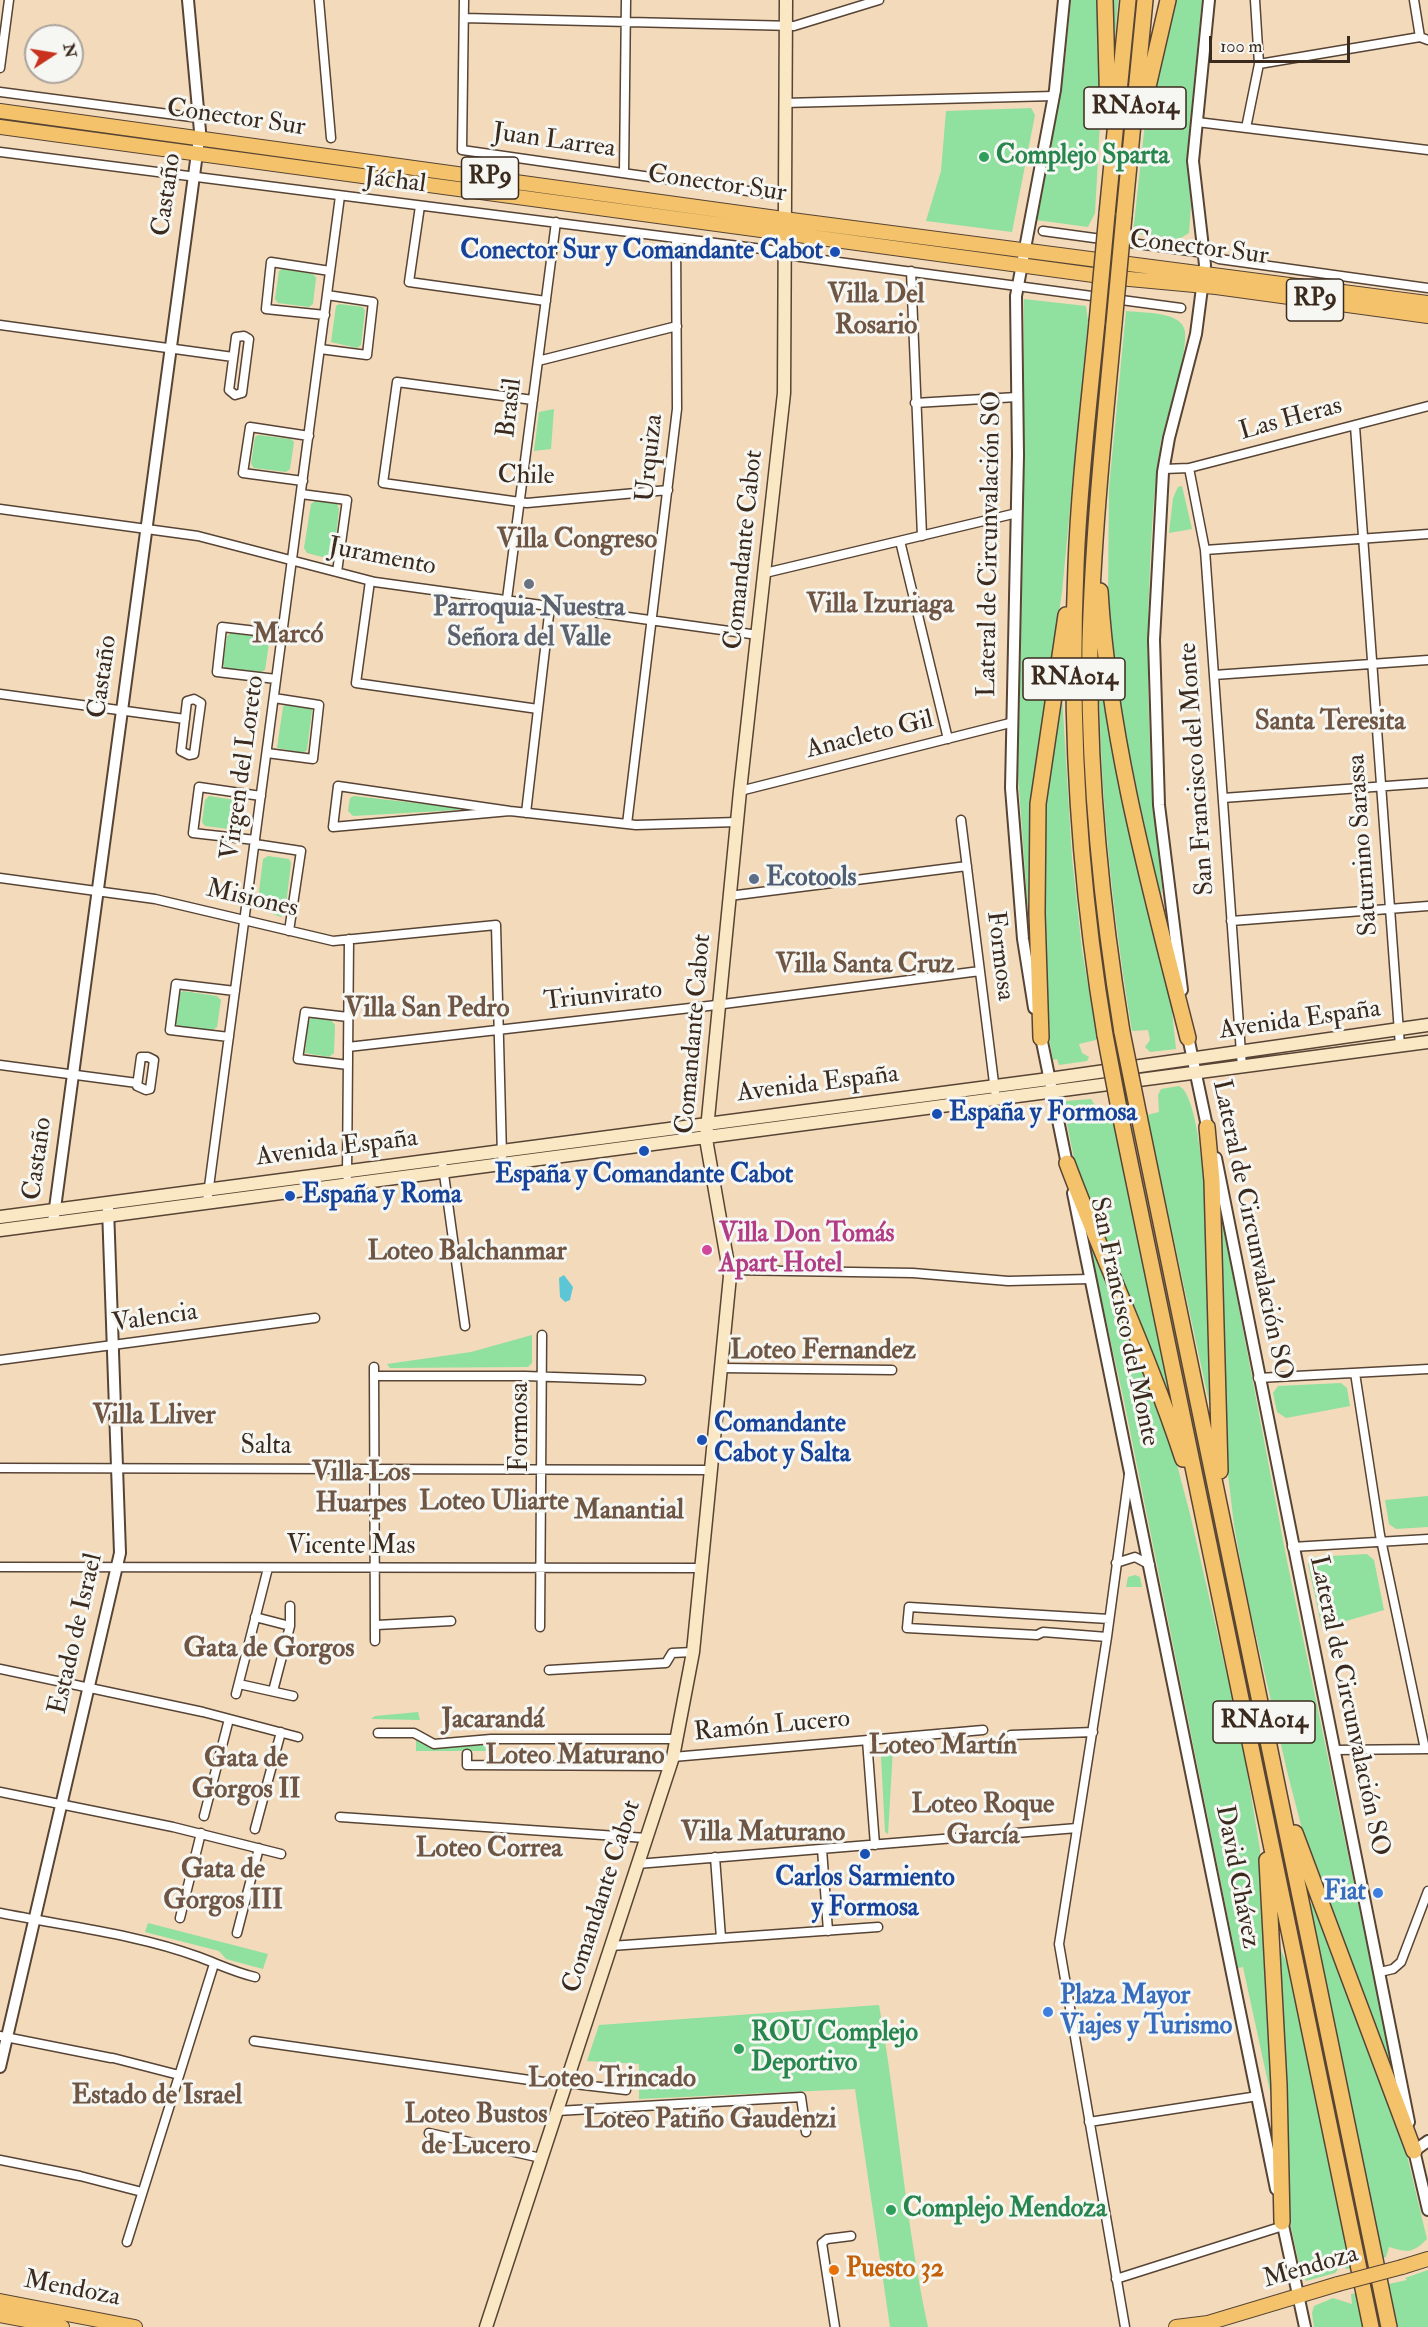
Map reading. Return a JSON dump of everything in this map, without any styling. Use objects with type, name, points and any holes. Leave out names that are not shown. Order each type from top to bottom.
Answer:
[{"type":"highway","points":[[1105,0],[1110,180]]},
{"type":"highway","name":"RNA014","points":[[1128,0],[1076,565],[1074,677],[1078,804],[1090,932],[1105,1035],[1121,1119],[1371,2327]]},
{"type":"highway","name":"RNA014","points":[[1145,0],[1097,511],[1090,645],[1092,754],[1103,896],[1122,1032],[1389,2327]]},
{"type":"highway","points":[[1128,177],[1168,0]]},
{"type":"highway","points":[[1097,511],[1102,618],[1114,717],[1160,927],[1188,1038]]},
{"type":"highway","points":[[1041,1038],[1037,913],[1039,791],[1076,565]]},
{"type":"highway","points":[[1206,1127],[1212,1201],[1217,1415],[1230,1557]]},
{"type":"highway","points":[[1067,1163],[1160,1392],[1206,1528]]},
{"type":"highway","points":[[1273,1762],[1299,1844],[1414,2151]]},
{"type":"highway","points":[[1258,1780],[1270,1900],[1283,2224]]},
{"type":"main road","name":"Comandante Cabot","points":[[486,2327],[671,1761],[693,1652],[729,1270],[707,1129],[740,790],[784,393],[786,253],[783,196],[786,0]]},
{"type":"main road","name":"Conector Sur","points":[[0,111],[1024,250],[1428,316]]},
{"type":"main road","name":"Conector Sur","points":[[0,127],[785,235],[1021,265],[1203,280],[1428,303]]},
{"type":"main road","name":"Avenida España","points":[[1050,1085],[1192,1058],[1428,1025]]},
{"type":"main road","name":"Avenida España","points":[[0,1230],[53,1223],[108,1208],[209,1189],[347,1170],[502,1150],[707,1129],[995,1091],[1195,1073],[1428,1042]]},
{"type":"main road","name":"Avenida España","points":[[0,1217],[55,1209],[207,1202],[444,1172],[707,1129]]},
{"type":"main road","name":"Mendoza","points":[[1176,2327],[1205,2325],[1428,2259]]},
{"type":"main road","name":"Mendoza","points":[[0,2301],[135,2327]]},
{"type":"main road","name":"Mendoza","points":[[0,2315],[62,2327]]},
{"type":"street","points":[[0,68],[9,0]]},
{"type":"street","name":"Castaño","points":[[53,1223],[199,138],[188,0]]},
{"type":"street","points":[[319,0],[331,138]]},
{"type":"street","points":[[464,0],[464,18],[786,26],[794,26],[879,0]]},
{"type":"street","points":[[624,173],[626,0]]},
{"type":"street","name":"Lateral de Circunvalación SO","points":[[1050,1085],[1023,939],[1012,810],[1010,723],[1017,513],[1018,286],[1054,96],[1064,0]]},
{"type":"street","name":"Lateral de Circunvalación SO","points":[[1209,0],[1193,171],[1204,253],[1203,280],[1196,334],[1164,469],[1154,640],[1156,753],[1166,876],[1188,1038],[1206,1127],[1219,1172],[1292,1547],[1380,1972],[1414,2151],[1428,2210]]},
{"type":"street","points":[[1246,128],[1259,64],[1255,0]]},
{"type":"street","points":[[1259,64],[1424,39],[1414,0]]},
{"type":"street","name":"Juan Larrea","points":[[464,18],[462,150],[783,196]]},
{"type":"street","points":[[0,92],[199,118]]},
{"type":"street","points":[[784,103],[1054,96]]},
{"type":"street","points":[[1197,122],[1428,150]]},
{"type":"street","name":"Jáchal","points":[[0,152],[556,222],[1181,308]]},
{"type":"street","name":"Virgen del Loreto","points":[[207,1202],[340,196]]},
{"type":"street","points":[[420,206],[409,282],[546,301]]},
{"type":"street","name":"Brasil","points":[[507,599],[556,222]]},
{"type":"street","points":[[1043,231],[1204,253],[1219,259],[1428,288]]},
{"type":"street","name":"Urquiza","points":[[627,824],[677,409],[676,238]]},
{"type":"street","points":[[324,315],[266,309],[272,262],[330,271]]},
{"type":"street","points":[[911,271],[922,536]]},
{"type":"street","points":[[320,349],[367,356],[373,302],[327,295]]},
{"type":"street","points":[[0,325],[233,357]]},
{"type":"street","points":[[538,361],[677,326]]},
{"type":"street","points":[[236,337],[248,338],[242,393],[236,395],[229,390],[233,357],[236,337]]},
{"type":"street","name":"Chile","points":[[533,400],[397,382],[383,483],[519,502],[668,490]]},
{"type":"street","points":[[915,403],[1017,397]]},
{"type":"street","name":"Las Heras","points":[[1164,469],[1189,468],[1428,406]]},
{"type":"street","name":"Saturnino Sarassa","points":[[1355,426],[1400,1046]]},
{"type":"street","points":[[303,481],[243,473],[250,427],[309,436]]},
{"type":"street","name":"San Francisco del Monte","points":[[1189,468],[1205,550],[1242,1067]]},
{"type":"street","points":[[301,494],[347,501],[337,572]]},
{"type":"street","name":"Juramento","points":[[0,509],[198,536],[370,580],[758,635]]},
{"type":"street","points":[[765,573],[1017,513]]},
{"type":"street","points":[[1205,550],[1428,534]]},
{"type":"street","points":[[900,541],[948,739]]},
{"type":"street","points":[[370,580],[356,683],[538,709]]},
{"type":"street","points":[[526,813],[550,606]]},
{"type":"street","points":[[276,679],[217,672],[222,627],[282,634]]},
{"type":"street","points":[[1214,675],[1428,660]]},
{"type":"street","points":[[0,694],[185,719]]},
{"type":"street","points":[[267,753],[313,759],[319,705],[274,698]]},
{"type":"street","points":[[194,699],[201,703],[194,754],[191,755],[181,751],[185,719],[187,701],[194,699]]},
{"type":"street","name":"Anacleto Gil","points":[[740,790],[1010,723]]},
{"type":"street","points":[[1222,798],[1428,783]]},
{"type":"street","points":[[510,811],[333,827],[338,786],[510,811],[627,824],[737,822]]},
{"type":"street","points":[[261,796],[199,787],[193,832],[301,851],[289,931]]},
{"type":"street","name":"Formosa","points":[[961,820],[995,1091]]},
{"type":"street","points":[[729,897],[967,866]]},
{"type":"street","name":"Misiones","points":[[0,878],[155,899],[333,941],[496,925],[499,1030]]},
{"type":"street","points":[[1231,921],[1428,906]]},
{"type":"street","points":[[347,1184],[349,939]]},
{"type":"street","name":"Triunvirato","points":[[348,1047],[719,1005],[980,971]]},
{"type":"street","points":[[229,1037],[170,1030],[176,984],[235,991]]},
{"type":"street","points":[[348,1017],[304,1012],[298,1059],[348,1065]]},
{"type":"street","points":[[499,1030],[502,1163]]},
{"type":"street","points":[[0,1065],[137,1083]]},
{"type":"street","name":"San Francisco del Monte","points":[[1050,1085],[1130,1467],[1093,1732],[1059,1944],[1125,2327]]},
{"type":"street","points":[[442,1158],[465,1326]]},
{"type":"street","name":"Estado de Israel","points":[[0,2067],[3,2037],[36,1920],[120,1553],[108,1208]]},
{"type":"street","points":[[729,1270],[913,1273],[1008,1281],[1090,1279]]},
{"type":"street","name":"Valencia","points":[[0,1360],[315,1318]]},
{"type":"street","name":"Formosa","points":[[540,1627],[542,1335]]},
{"type":"street","points":[[721,1368],[892,1370]]},
{"type":"street","points":[[1258,1378],[1428,1369]]},
{"type":"street","points":[[375,1641],[377,1626],[374,1371],[641,1380]]},
{"type":"street","points":[[1334,1750],[1426,1749],[1381,1542],[1355,1373]]},
{"type":"street","name":"David Chávez","points":[[1130,1467],[1305,2327]]},
{"type":"street","name":"Salta","points":[[0,1468],[711,1470]]},
{"type":"street","points":[[1292,1547],[1428,1539]]},
{"type":"street","points":[[1116,1563],[1135,1557],[1150,1565]]},
{"type":"street","name":"Vicente Mas","points":[[0,1567],[702,1569]]},
{"type":"street","points":[[236,1694],[268,1568]]},
{"type":"street","points":[[273,1692],[290,1626],[290,1606]]},
{"type":"street","points":[[1107,1637],[1043,1632],[1037,1635],[907,1628],[909,1607],[1109,1620]]},
{"type":"street","points":[[255,1617],[290,1626]]},
{"type":"street","points":[[377,1626],[451,1621]]},
{"type":"street","points":[[549,1670],[666,1663],[672,1653],[693,1652]]},
{"type":"street","points":[[0,1669],[203,1712],[298,1737]]},
{"type":"street","points":[[239,1684],[293,1696]]},
{"type":"street","points":[[204,1816],[229,1719]]},
{"type":"street","name":"Ramón Lucero","points":[[467,1754],[467,1765],[671,1761],[983,1730]]},
{"type":"street","points":[[255,1829],[281,1732]]},
{"type":"street","points":[[1011,1735],[1093,1732]]},
{"type":"street","points":[[378,1733],[414,1734],[434,1744],[491,1739],[677,1739]]},
{"type":"street","points":[[867,1740],[875,1845]]},
{"type":"street","points":[[0,1792],[201,1833],[281,1854]]},
{"type":"street","points":[[340,1817],[646,1838]]},
{"type":"street","points":[[638,1864],[1077,1828]]},
{"type":"street","points":[[180,1918],[201,1833]]},
{"type":"street","points":[[237,1934],[259,1848]]},
{"type":"street","points":[[822,1849],[828,1930]]},
{"type":"street","points":[[714,1857],[721,1938]]},
{"type":"street","points":[[1380,1972],[1393,1969],[1401,1962],[1428,1891]]},
{"type":"street","points":[[0,1913],[142,1942],[199,1957],[255,1977]]},
{"type":"street","points":[[610,1946],[878,1927]]},
{"type":"street","points":[[127,2242],[214,1964]]},
{"type":"street","points":[[3,2037],[112,2058],[179,2075]]},
{"type":"street","points":[[254,2041],[566,2084],[626,2090]]},
{"type":"street","points":[[1089,2122],[1258,2096]]},
{"type":"street","points":[[556,2111],[801,2097],[806,2132]]},
{"type":"street","points":[[429,2133],[541,2158]]},
{"type":"street","points":[[1414,2151],[1428,2141]]},
{"type":"street","points":[[0,2160],[80,2176],[142,2192]]},
{"type":"street","points":[[1116,2279],[1283,2224]]},
{"type":"street","points":[[835,2327],[822,2244],[827,2239],[851,2236]]},
{"type":"green space","points":[[1071,0],[1098,0],[1101,105],[1095,213],[1088,227],[1036,220],[1064,71]]},
{"type":"green space","points":[[1109,0],[1118,0],[1113,64]]},
{"type":"green space","points":[[1173,0],[1202,0],[1187,154],[1191,206],[1189,233],[1179,239],[1133,233],[1144,132]]},
{"type":"green space","name":"Complejo Sparta","points":[[1031,108],[1035,115],[1012,232],[926,221],[941,171],[946,111]]},
{"type":"green space","points":[[0,117],[147,138],[121,137],[0,121]]},
{"type":"green space","points":[[244,153],[267,154],[734,219],[716,219]]},
{"type":"green space","points":[[831,234],[858,235],[1000,253],[999,256]]},
{"type":"green space","points":[[282,269],[313,274],[316,278],[313,304],[309,307],[278,303],[275,299],[279,271]]},
{"type":"green space","points":[[1024,299],[1086,306],[1088,321],[1062,592],[1033,793],[1030,941],[1018,774],[1024,487]]},
{"type":"green space","points":[[339,304],[363,307],[365,311],[361,345],[357,348],[331,342],[336,306]]},
{"type":"green space","points":[[1126,311],[1175,318],[1184,328],[1185,338],[1181,368],[1160,448],[1150,566],[1149,727],[1161,899],[1117,700],[1108,595],[1109,488]]},
{"type":"green space","points":[[554,409],[551,449],[534,451],[539,412]]},
{"type":"green space","points":[[258,435],[291,439],[294,442],[290,469],[286,472],[254,468],[251,464],[255,437]]},
{"type":"green space","points":[[1182,486],[1192,529],[1169,533],[1173,498],[1178,487]]},
{"type":"green space","points":[[315,501],[337,504],[339,509],[334,556],[330,559],[307,553],[304,548],[311,504]]},
{"type":"green space","points":[[231,633],[265,638],[269,643],[265,670],[261,672],[225,668],[223,664],[227,636]]},
{"type":"green space","points":[[1099,647],[1171,1002],[1176,1049],[1150,1052],[1145,1047],[1150,1040],[1148,1030],[1132,1031],[1107,839],[1099,695]]},
{"type":"green space","points":[[1061,679],[1072,858],[1082,950],[1097,1037],[1096,1040],[1079,1044],[1082,1053],[1089,1057],[1087,1061],[1059,1065],[1057,1059],[1053,1060],[1045,1015],[1041,813]]},
{"type":"green space","points":[[285,705],[312,711],[307,750],[303,753],[277,748]]},
{"type":"green space","points":[[209,796],[241,801],[244,805],[241,827],[237,830],[205,826],[202,822],[205,800]]},
{"type":"green space","points":[[354,796],[459,808],[459,810],[353,816],[348,811],[350,798]]},
{"type":"green space","points":[[268,856],[289,859],[291,863],[285,914],[281,917],[257,908],[263,859]]},
{"type":"green space","points":[[183,991],[217,996],[221,1000],[217,1027],[213,1030],[178,1026],[175,1022],[179,994]]},
{"type":"green space","points":[[312,1017],[331,1020],[335,1025],[334,1053],[329,1057],[305,1053],[308,1022]]},
{"type":"green space","points":[[1179,1086],[1190,1103],[1198,1138],[1204,1185],[1210,1295],[1212,1416],[1147,1115],[1159,1112],[1158,1095],[1161,1089]]},
{"type":"green space","points":[[1091,1099],[1096,1107],[1094,1119],[1111,1116],[1113,1120],[1172,1405],[1079,1182],[1064,1110],[1066,1101]]},
{"type":"green space","points":[[1220,1209],[1286,1556],[1394,2076],[1308,1852],[1246,1592],[1234,1525],[1225,1449]]},
{"type":"green space","points":[[1084,1223],[1149,1380],[1171,1442],[1191,1518],[1242,1741],[1260,1850],[1272,2101],[1243,1967],[1238,1968],[1124,1401]]},
{"type":"green space","points":[[532,1335],[532,1363],[528,1367],[390,1368],[387,1364],[471,1352]]},
{"type":"green space","points":[[1341,1383],[1347,1388],[1350,1406],[1286,1418],[1277,1412],[1273,1393],[1278,1386]]},
{"type":"green space","points":[[1428,1496],[1428,1527],[1396,1529],[1389,1524],[1385,1500]]},
{"type":"green space","points":[[1367,1554],[1374,1560],[1384,1610],[1322,1628],[1308,1564],[1313,1557]]},
{"type":"green space","points":[[1135,1575],[1140,1577],[1142,1587],[1126,1587],[1128,1577]]},
{"type":"green space","points":[[418,1712],[420,1720],[371,1719],[375,1716]]},
{"type":"green space","points":[[416,1740],[433,1749],[489,1744],[489,1751],[416,1751]]},
{"type":"green space","points":[[893,1749],[888,1834],[885,1832],[881,1756],[885,1750]]},
{"type":"green space","points":[[1310,1903],[1316,1907],[1400,2126],[1427,2239],[1418,2247],[1410,2250],[1389,2247],[1386,2257],[1383,2258]]},
{"type":"green space","points":[[148,1923],[268,1954],[263,1969],[226,1959],[219,1951],[145,1932]]},
{"type":"green space","points":[[1277,1941],[1288,1966],[1351,2268],[1346,2269],[1343,2263],[1335,2273],[1306,2281],[1301,2273],[1285,2200]]},
{"type":"green space","name":"ROU Complejo Deportivo","points":[[879,2005],[913,2247],[928,2327],[890,2327],[855,2089],[639,2099],[639,2064],[587,2061],[599,2025]]},
{"type":"green space","points":[[1428,2270],[1428,2327],[1398,2327],[1389,2284],[1407,2280],[1405,2278]]},
{"type":"green space","points":[[1356,2293],[1363,2327],[1314,2327],[1312,2313],[1314,2306],[1333,2298],[1352,2304],[1351,2294]]},
{"type":"water","points":[[564,1275],[573,1287],[570,1300],[565,1302],[560,1297],[559,1278]]},
{"type":"place","name":"Complejo Sparta","points":[[984,157]]},
{"type":"place","name":"Conector Sur y Comandante Cabot","points":[[835,252]]},
{"type":"place","name":"Parroquia Nuestra Señora del Valle","points":[[529,584]]},
{"type":"place","name":"Ecotools","points":[[754,879]]},
{"type":"place","name":"España y Formosa","points":[[937,1114]]},
{"type":"place","name":"España y Comandante Cabot","points":[[644,1151]]},
{"type":"place","name":"España y Roma","points":[[290,1196]]},
{"type":"place","name":"Villa Don Tomás Apart Hotel","points":[[707,1250]]},
{"type":"place","name":"Comandante Cabot y Salta","points":[[702,1440]]},
{"type":"place","name":"Carlos Sarmiento y Formosa","points":[[865,1854]]},
{"type":"place","name":"Fiat","points":[[1378,1893]]},
{"type":"place","name":"Plaza Mayor Viajes y Turismo","points":[[1048,2012]]},
{"type":"place","name":"ROU Complejo Deportivo","points":[[739,2049]]},
{"type":"place","name":"Complejo Mendoza","points":[[891,2210]]},
{"type":"place","name":"Puesto 32","points":[[834,2270]]},
{"type":"district","name":"Villa Del Rosario","points":[[876,312]]},
{"type":"district","name":"Villa Congreso","points":[[577,541]]},
{"type":"district","name":"Villa Izuriaga","points":[[880,606]]},
{"type":"district","name":"Marcó","points":[[288,636]]},
{"type":"district","name":"Santa Teresita","points":[[1330,723]]},
{"type":"district","name":"Villa Santa Cruz","points":[[865,966]]},
{"type":"district","name":"Villa San Pedro","points":[[427,1010]]},
{"type":"district","name":"Loteo Balchanmar","points":[[467,1253]]},
{"type":"district","name":"Loteo Fernandez","points":[[823,1352]]},
{"type":"district","name":"Villa Lliver","points":[[154,1417]]},
{"type":"district","name":"Villa Los Huarpes","points":[[361,1490]]},
{"type":"district","name":"Loteo Uliarte","points":[[494,1503]]},
{"type":"district","name":"Manantial","points":[[629,1512]]},
{"type":"district","name":"Gata de Gorgos","points":[[269,1650]]},
{"type":"district","name":"Jacarandá","points":[[493,1721]]},
{"type":"district","name":"Loteo Martín","points":[[943,1747]]},
{"type":"district","name":"Loteo Maturano","points":[[575,1757]]},
{"type":"district","name":"Gata de Gorgos II","points":[[246,1776]]},
{"type":"district","name":"Loteo Roque García","points":[[983,1822]]},
{"type":"district","name":"Villa Maturano","points":[[763,1834]]},
{"type":"district","name":"Loteo Correa","points":[[489,1850]]},
{"type":"district","name":"Gata de Gorgos III","points":[[223,1886]]},
{"type":"district","name":"Loteo Trincado","points":[[612,2080]]},
{"type":"district","name":"Estado de Israel","points":[[157,2097]]},
{"type":"district","name":"Loteo Patiño Gaudenzi","points":[[710,2121]]},
{"type":"district","name":"Loteo Bustos de Lucero","points":[[476,2132]]}]
